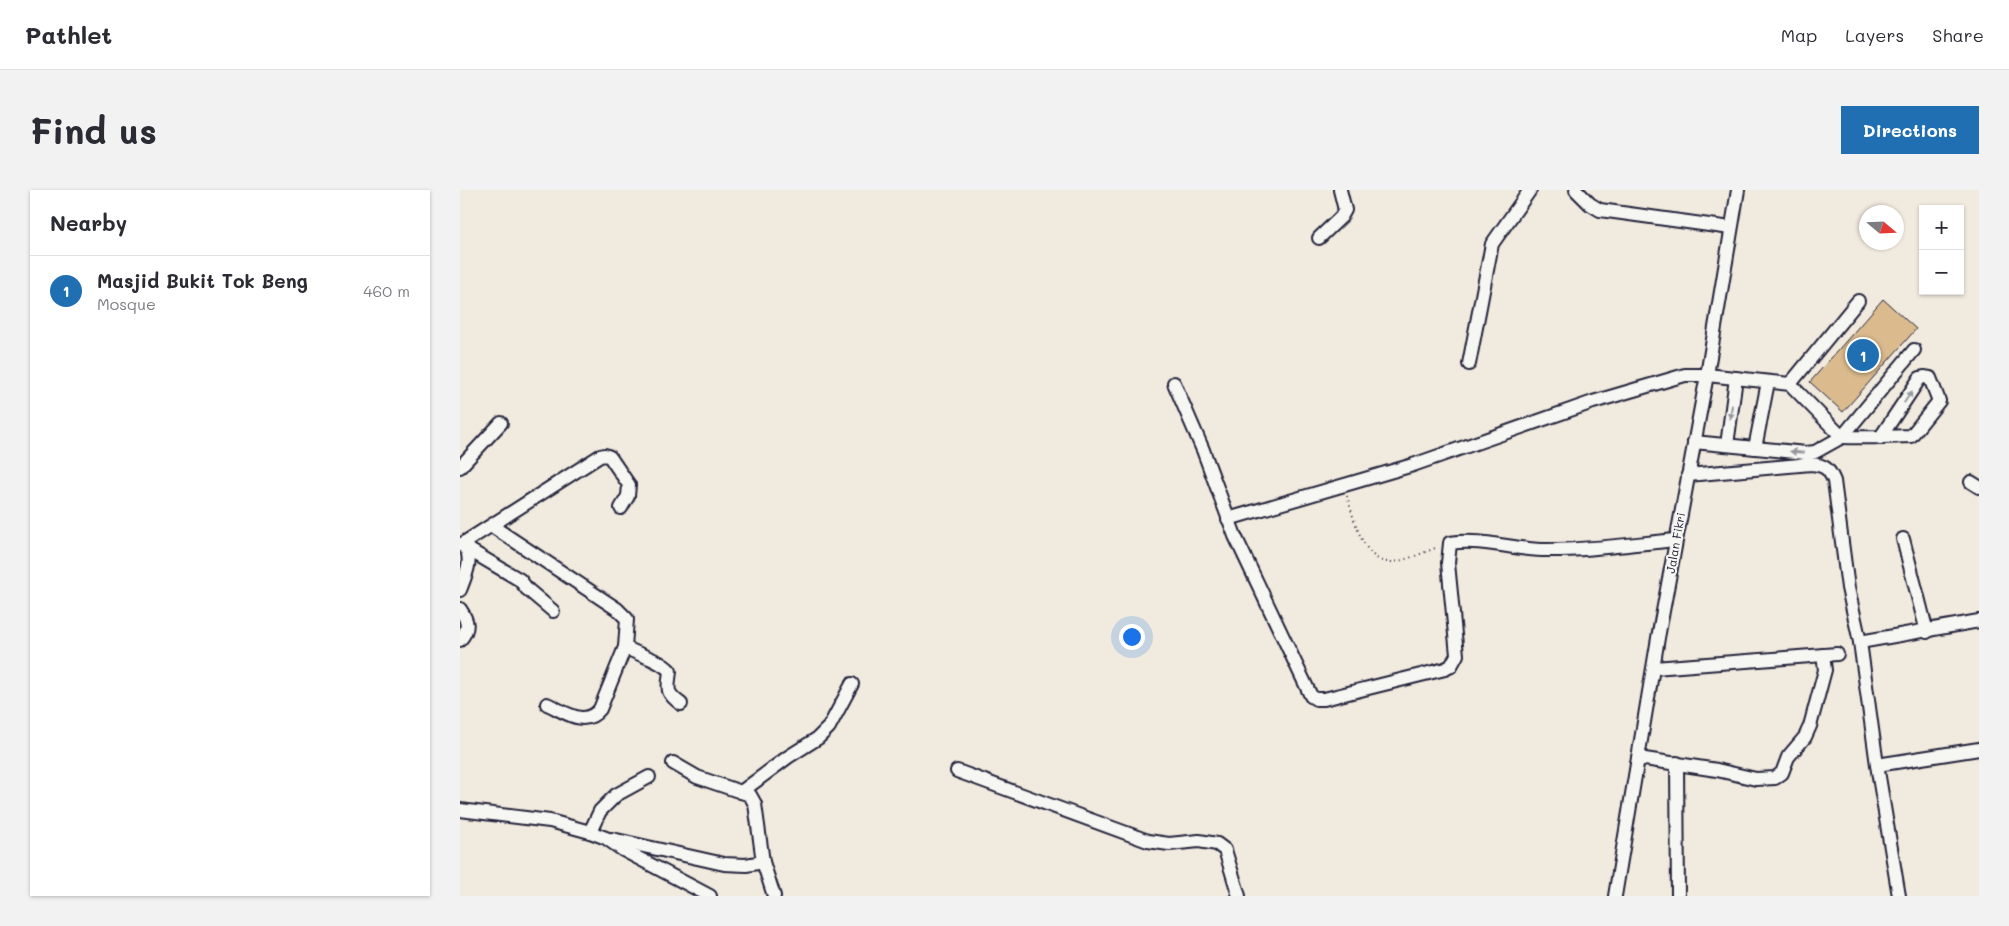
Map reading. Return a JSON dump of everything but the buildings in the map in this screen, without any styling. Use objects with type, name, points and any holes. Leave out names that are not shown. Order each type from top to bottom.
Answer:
[{"type":"street","points":[[1319,238],[1341,217],[1345,210],[1340,190]]},
{"type":"street","points":[[1469,364],[1492,244],[1530,190]]},
{"type":"street","points":[[1576,190],[1590,204],[1600,210],[1731,228]]},
{"type":"street","name":"Jalan Fikri","points":[[1616,896],[1676,540],[1708,375],[1738,190]]},
{"type":"street","points":[[1790,384],[1858,301]]},
{"type":"street","points":[[1694,442],[1806,453],[1815,452],[1842,437],[1914,350]]},
{"type":"street","points":[[1228,519],[1344,486],[1463,448],[1593,402],[1685,375],[1708,375],[1790,384],[1842,437],[1880,438],[1911,436],[1937,405],[1938,398],[1930,378],[1920,378],[1880,438]]},
{"type":"street","points":[[1726,445],[1736,378]]},
{"type":"street","points":[[1755,448],[1768,382]]},
{"type":"street","points":[[1174,383],[1203,450],[1228,519],[1311,696],[1316,699],[1324,699],[1452,666],[1457,655],[1448,563],[1450,543],[1472,540],[1529,550],[1544,550],[1608,547],[1676,540]]},
{"type":"street","points":[[460,467],[501,424]]},
{"type":"street","points":[[463,544],[595,459],[605,455],[610,458],[629,485],[628,496],[621,508]]},
{"type":"street","points":[[1688,474],[1812,464],[1822,464],[1829,469],[1834,481],[1848,588],[1860,642],[1876,765],[1899,896]]},
{"type":"street","points":[[492,526],[617,610],[627,619],[626,647],[600,709],[594,717],[584,720],[547,704]]},
{"type":"street","points":[[1903,540],[1927,632]]},
{"type":"street","points":[[460,590],[469,563],[463,544]]},
{"type":"street","points":[[463,544],[520,580],[527,589],[553,611]]},
{"type":"street","points":[[460,609],[466,618],[467,626],[466,632],[460,640]]},
{"type":"street","points":[[1860,642],[1979,622]]},
{"type":"street","points":[[626,647],[665,665],[670,671],[668,690],[670,696],[681,704]]},
{"type":"street","points":[[1654,668],[1837,654]]},
{"type":"street","points":[[1638,758],[1677,763],[1756,779],[1775,778],[1782,773],[1788,757],[1806,737],[1825,670],[1824,655]]},
{"type":"street","points":[[741,792],[795,752],[818,738],[829,727],[852,684]]},
{"type":"street","points":[[1876,765],[1979,749]]},
{"type":"street","points":[[673,763],[697,777],[750,795],[754,804],[764,862],[774,896]]},
{"type":"street","points":[[1677,763],[1678,896]]},
{"type":"street","points":[[958,771],[1148,841],[1169,844],[1199,841],[1217,844],[1225,850],[1239,896]]},
{"type":"street","points":[[590,832],[600,811],[616,795],[650,777]]},
{"type":"street","points":[[460,810],[550,821],[606,838],[724,864],[746,865],[764,862]]},
{"type":"street","points":[[606,838],[623,850],[710,896]]},
{"type":"path","points":[[1344,486],[1362,543],[1385,562],[1396,561],[1450,543]]},
{"type":"place","name":"Masjid Bukit Tok Beng","points":[[1863,355]]}]
